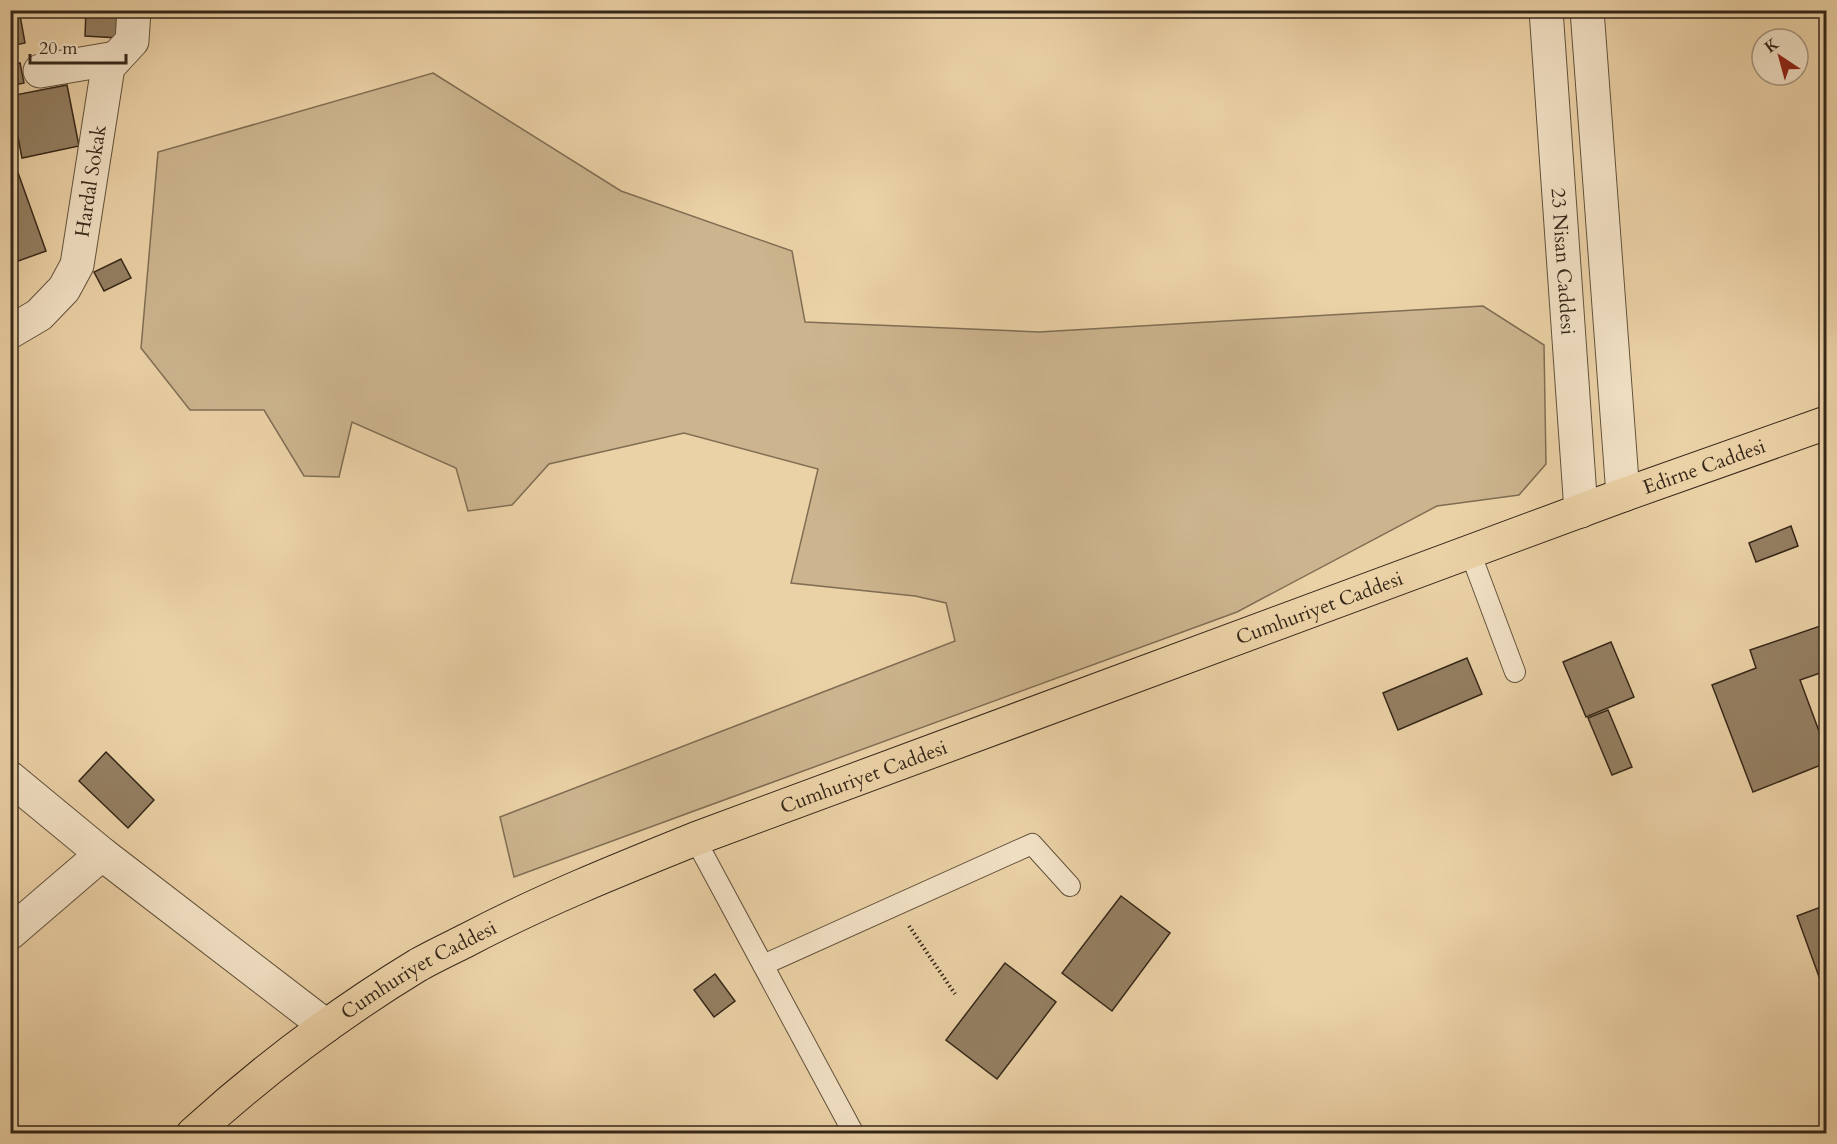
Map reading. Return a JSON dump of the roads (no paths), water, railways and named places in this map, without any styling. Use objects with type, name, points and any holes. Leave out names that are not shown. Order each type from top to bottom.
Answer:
[{"type":"main road","name":"Edirne Caddesi","points":[[1581,511],[1827,423]]},
{"type":"main road","name":"Cumhuriyet Caddesi","points":[[193,1134],[227,1102],[326,1026],[419,964],[592,880],[695,839],[1581,511]]},
{"type":"street","name":"Hardal Sokak","points":[[10,332],[39,315],[64,289],[77,265],[108,68],[132,41],[134,10]]},
{"type":"street","name":"23 Nisan Caddesi","points":[[1546,10],[1581,511]]},
{"type":"street","points":[[1587,10],[1623,495]]},
{"type":"street","points":[[40,71],[116,58]]},
{"type":"street","points":[[10,778],[102,854],[326,1026]]},
{"type":"street","points":[[10,933],[102,854]]},
{"type":"lane","points":[[1470,552],[1515,672]]},
{"type":"lane","points":[[695,839],[854,1134]]},
{"type":"lane","points":[[763,965],[1032,844],[1070,886]]}]
